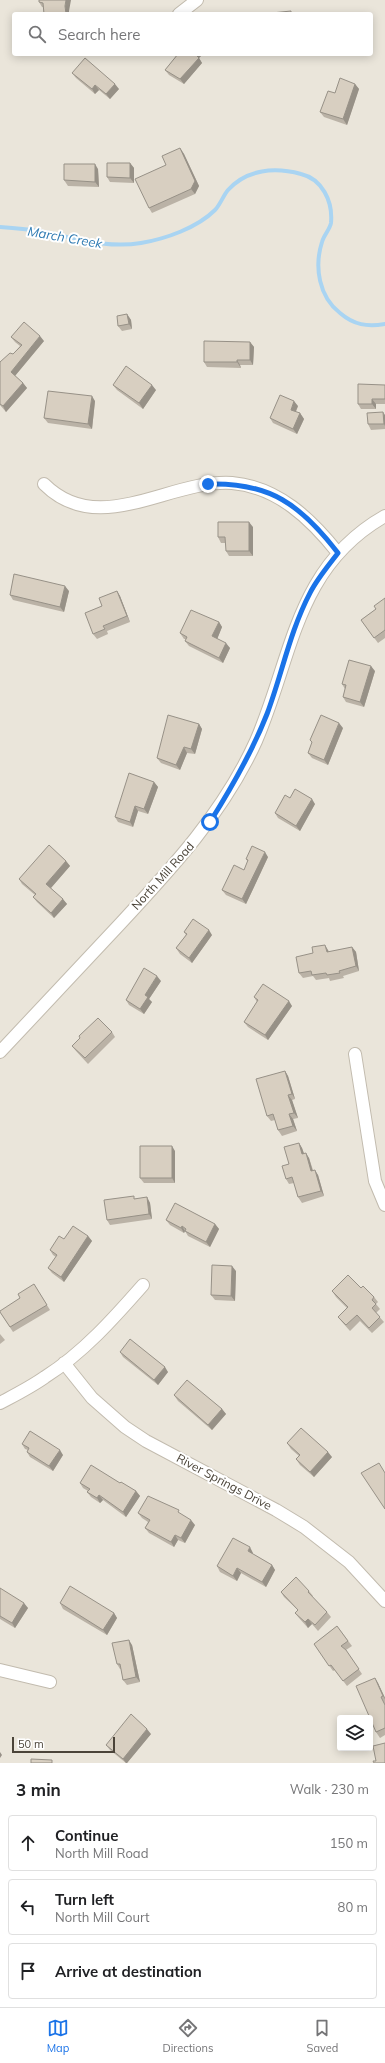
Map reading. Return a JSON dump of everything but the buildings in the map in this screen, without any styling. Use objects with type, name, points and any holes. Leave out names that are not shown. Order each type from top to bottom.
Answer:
[{"type":"street","points":[[182,12],[197,0]]},
{"type":"street","points":[[44,484],[54,494],[66,501],[79,506],[93,507],[138,503],[208,484],[232,483],[252,486],[272,494],[299,511],[320,530],[338,553]]},
{"type":"street","name":"North Mill Road","points":[[0,1052],[174,865],[210,822],[234,784],[256,742],[290,642],[310,594],[322,573],[338,553],[355,537],[385,516]]},
{"type":"street","points":[[355,1054],[375,1181],[385,1205]]},
{"type":"street","points":[[0,1403],[46,1377],[64,1363],[106,1326],[143,1285]]},
{"type":"street","name":"River Springs Drive","points":[[64,1363],[92,1398],[125,1427],[146,1441],[304,1526],[349,1562],[385,1601]]},
{"type":"street","points":[[0,1670],[50,1682]]},
{"type":"shaded area","points":[[0,0],[385,0],[385,1763],[0,1763]]},
{"type":"waterway","name":"March Creek","points":[[0,227],[39,231],[89,242],[115,244],[141,243],[170,236],[199,222],[215,210],[228,190],[236,183],[253,174],[271,170],[301,174],[315,181],[320,186],[325,192],[330,207],[331,223],[322,242],[318,261],[320,281],[327,299],[340,313],[356,323],[367,325],[385,324]]},
{"type":"route","points":[[208,484],[232,483],[252,486],[272,494],[299,511],[320,530],[338,553],[322,573],[310,594],[290,642],[256,742],[234,784],[210,822]]}]
